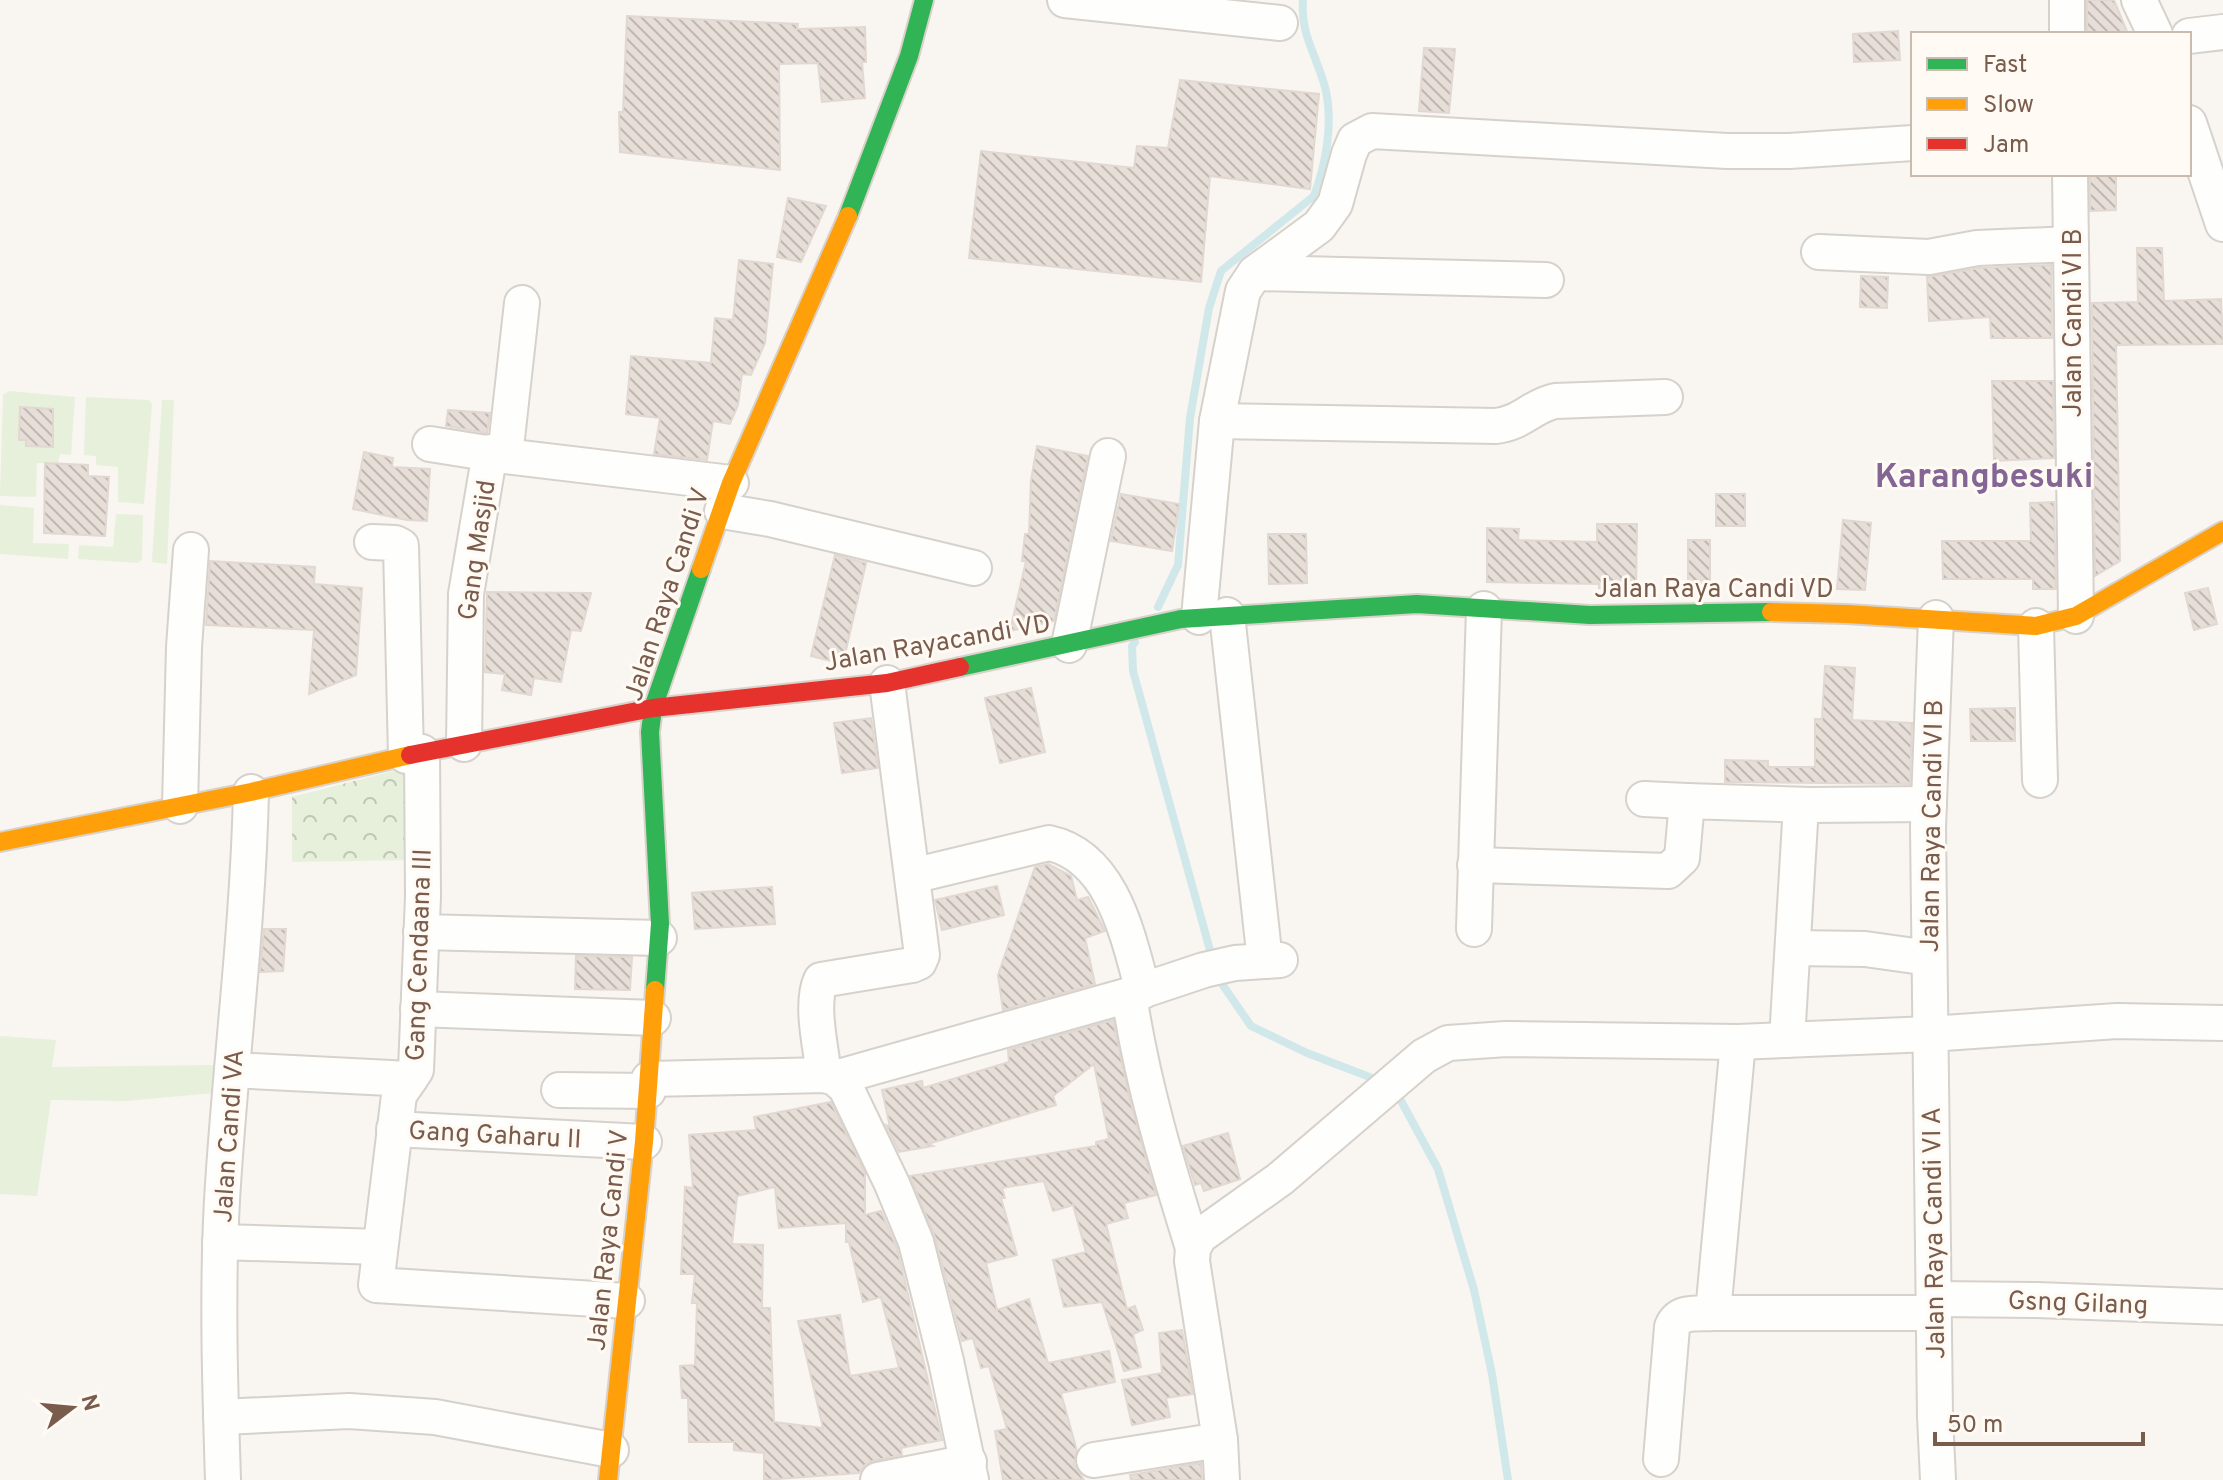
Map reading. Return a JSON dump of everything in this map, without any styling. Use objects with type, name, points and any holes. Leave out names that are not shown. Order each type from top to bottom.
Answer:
[{"type":"street","name":"Jalan Raya Candi V","points":[[610,1465],[644,1142],[659,938],[658,856],[650,732],[653,708],[726,497],[851,210],[909,56],[924,0]]},
{"type":"street","points":[[1065,0],[1280,23]]},
{"type":"street","points":[[2067,0],[2067,32]]},
{"type":"street","points":[[2139,0],[2154,32]]},
{"type":"street","points":[[2191,36],[2223,32]]},
{"type":"street","points":[[2191,129],[2223,224]]},
{"type":"street","points":[[559,1090],[830,1076],[1246,964],[1202,617],[1217,421],[1243,291],[1255,273],[1319,226],[1335,204],[1355,140],[1372,131],[1727,151],[1789,151],[1911,143]]},
{"type":"street","name":"Jalan Candi VI B","points":[[2070,176],[2076,616]]},
{"type":"street","points":[[1819,252],[1929,257],[1977,248],[2071,244]]},
{"type":"street","points":[[1255,273],[1546,280]]},
{"type":"street","name":"Gang Masjid","points":[[464,744],[466,594],[497,454],[522,303]]},
{"type":"street","points":[[1217,421],[1496,426],[1521,420],[1541,404],[1555,401],[1665,397]]},
{"type":"street","points":[[430,444],[726,497],[770,519],[974,568]]},
{"type":"street","points":[[1069,645],[1108,456]]},
{"type":"street","name":"Jalan Raya Candi VD","points":[[1202,617],[1417,604],[1590,615],[1759,612],[1936,618],[2036,626],[2076,616],[2223,531]]},
{"type":"street","name":"Gang Cendaana III","points":[[372,542],[401,546],[421,932],[416,1070],[399,1095],[376,1285],[627,1301]]},
{"type":"street","points":[[180,806],[184,647],[191,550]]},
{"type":"street","points":[[1474,929],[1484,609]]},
{"type":"street","name":"Jalan Rayacandi VD","points":[[0,842],[251,792],[414,754],[653,708],[887,683],[1202,617]]},
{"type":"street","name":"Jalan Raya Candi VI B","points":[[1930,1034],[1929,804],[1936,618]]},
{"type":"street","points":[[2036,626],[2040,780]]},
{"type":"street","points":[[878,1480],[970,1471],[916,1242],[846,1088],[830,1076],[817,1020],[821,980],[912,965],[919,962],[922,955],[887,683]]},
{"type":"street","name":"Jalan Candi VA","points":[[223,1480],[218,1309],[220,1242],[248,888],[251,792]]},
{"type":"street","points":[[1644,799],[1801,805],[1929,804]]},
{"type":"street","points":[[1475,865],[1668,871],[1682,858],[1687,801]]},
{"type":"street","points":[[1787,1040],[1801,805]]},
{"type":"street","points":[[912,876],[1049,843],[1065,846],[1099,877],[1114,898],[1136,993],[1138,1056],[1169,1173],[1193,1248],[1192,1261],[1220,1440],[1222,1480]]},
{"type":"street","points":[[421,932],[659,938]]},
{"type":"street","points":[[1793,948],[1865,949],[1929,958]]},
{"type":"street","points":[[418,1009],[653,1018]]},
{"type":"street","points":[[1193,1248],[1200,1236],[1280,1179],[1424,1056],[1448,1043],[1506,1039],[1738,1042],[1930,1034],[2117,1021],[2223,1023]]},
{"type":"street","name":"Jalan Raya Candi VI A","points":[[1930,1034],[1938,1480]]},
{"type":"street","points":[[1713,1313],[1738,1042]]},
{"type":"street","points":[[232,1070],[410,1079]]},
{"type":"street","name":"Gang Gaharu II","points":[[394,1129],[644,1142]]},
{"type":"street","points":[[220,1242],[380,1247]]},
{"type":"street","name":"Gsng Gilang","points":[[1661,1459],[1672,1327],[1675,1319],[1682,1315],[2037,1300],[2223,1307]]},
{"type":"street","points":[[221,1417],[349,1411],[435,1417],[610,1465]]},
{"type":"street","points":[[1094,1460],[1220,1440]]},
{"type":"green space","points":[[9,391],[75,397],[71,455],[60,454],[58,463],[37,463],[36,497],[0,496],[3,395]]},
{"type":"green space","points":[[86,397],[149,400],[152,405],[144,504],[118,502],[118,467],[96,465],[96,456],[84,455]]},
{"type":"green space","points":[[162,400],[174,400],[167,564],[152,562]]},
{"type":"green space","points":[[0,505],[34,508],[33,543],[69,544],[68,559],[0,554]]},
{"type":"green space","points":[[116,514],[143,515],[142,559],[138,563],[78,559],[79,545],[113,547]]},
{"type":"green space","points":[[417,765],[418,860],[292,862],[292,797]]},
{"type":"green space","points":[[0,1036],[56,1040],[52,1067],[219,1065],[215,1093],[125,1101],[51,1100],[37,1196],[0,1194]]},
{"type":"building","points":[[2087,0],[2114,0],[2127,32],[2087,32]]},
{"type":"building","points":[[627,16],[798,24],[797,29],[865,27],[866,62],[862,62],[865,98],[822,102],[818,63],[779,64],[780,170],[620,152],[619,112],[623,112]]},
{"type":"building","points":[[1898,31],[1900,60],[1854,62],[1853,34]]},
{"type":"building","points":[[1424,48],[1455,49],[1449,113],[1419,111]]},
{"type":"building","points":[[1180,80],[1319,94],[1310,189],[1210,176],[1201,282],[969,258],[981,151],[1134,168],[1137,146],[1168,148]]},
{"type":"building","points":[[2090,176],[2116,176],[2116,210],[2090,211]]},
{"type":"building","points":[[788,198],[826,206],[801,262],[777,257]]},
{"type":"building","points":[[2137,248],[2162,248],[2164,301],[2221,299],[2223,344],[2116,345],[2120,561],[2095,576],[2092,303],[2138,302]]},
{"type":"building","points":[[739,260],[773,264],[765,343],[751,375],[742,374],[738,405],[730,424],[713,421],[707,460],[654,454],[660,418],[626,414],[631,356],[711,363],[715,318],[733,320]]},
{"type":"building","points":[[2051,265],[2052,338],[1991,338],[1990,317],[1929,321],[1927,277],[1979,268]]},
{"type":"building","points":[[1861,276],[1888,277],[1887,308],[1860,307]]},
{"type":"building","points":[[1992,381],[2053,381],[2054,458],[1994,461]]},
{"type":"building","points":[[20,407],[53,409],[53,447],[26,446],[26,440],[19,440]]},
{"type":"building","points":[[448,410],[490,413],[487,433],[446,426]]},
{"type":"building","points":[[1037,446],[1088,456],[1054,621],[1010,631],[1026,561],[1022,561],[1025,534],[1029,534],[1031,480]]},
{"type":"building","points":[[364,452],[393,458],[392,467],[430,469],[427,521],[353,509]]},
{"type":"building","points":[[45,463],[88,465],[88,476],[109,477],[105,536],[44,533]]},
{"type":"building","points":[[1121,494],[1179,504],[1172,551],[1111,541]]},
{"type":"building","points":[[1716,494],[1745,494],[1745,526],[1716,526]]},
{"type":"building","points":[[2054,502],[2056,589],[2033,589],[2033,579],[1943,579],[1942,541],[2031,541],[2030,503]]},
{"type":"building","points":[[1843,520],[1871,523],[1865,590],[1837,589]]},
{"type":"building","points":[[1597,524],[1637,524],[1636,588],[1599,588],[1599,584],[1487,582],[1487,528],[1519,529],[1518,540],[1597,542]]},
{"type":"building","points":[[1268,534],[1306,534],[1307,583],[1269,584]]},
{"type":"building","points":[[1688,540],[1710,540],[1710,588],[1688,588]]},
{"type":"building","points":[[835,555],[866,563],[843,663],[811,656]]},
{"type":"building","points":[[210,561],[315,567],[314,584],[362,588],[356,675],[309,694],[314,630],[206,625]]},
{"type":"building","points":[[2208,588],[2217,624],[2194,630],[2185,593]]},
{"type":"building","points":[[487,592],[591,593],[581,631],[571,630],[561,682],[534,678],[531,695],[502,690],[505,674],[485,672]]},
{"type":"building","points":[[1825,666],[1855,668],[1852,720],[1912,723],[1910,784],[1725,782],[1725,760],[1768,761],[1768,767],[1815,767],[1815,719],[1822,719]]},
{"type":"building","points":[[1031,688],[1045,752],[1000,763],[985,698]]},
{"type":"building","points":[[2015,708],[2015,741],[1971,741],[1970,709]]},
{"type":"building","points":[[871,718],[878,768],[842,773],[834,723]]},
{"type":"building","points":[[1048,864],[1071,876],[1077,900],[1088,897],[1105,931],[1085,938],[1095,984],[1003,1010],[998,975],[1035,867]]},
{"type":"building","points":[[997,886],[1004,915],[942,930],[935,900]]},
{"type":"building","points":[[772,887],[775,924],[695,929],[692,893]]},
{"type":"building","points":[[264,929],[286,929],[283,971],[260,972]]},
{"type":"building","points":[[576,956],[632,957],[630,990],[575,989]]},
{"type":"building","points":[[1113,1020],[1129,1096],[1156,1195],[1124,1203],[1128,1218],[1106,1224],[1127,1309],[1135,1306],[1143,1330],[1133,1334],[1141,1367],[1124,1371],[1102,1302],[1064,1307],[1053,1260],[1086,1252],[1073,1205],[1053,1211],[1044,1181],[1002,1188],[1005,1198],[1001,1198],[1017,1255],[986,1263],[997,1310],[1029,1299],[1048,1363],[1109,1351],[1115,1382],[1061,1393],[1077,1451],[1074,1464],[1084,1480],[1003,1480],[995,1431],[1007,1429],[989,1366],[981,1368],[973,1338],[962,1341],[935,1237],[910,1176],[1096,1146],[1096,1142],[1109,1139],[1094,1064],[1053,1096],[1056,1105],[928,1144],[933,1146],[899,1152],[886,1125],[890,1127],[882,1090],[922,1081],[923,1088],[1009,1062],[1008,1050]]},
{"type":"building","points":[[831,1102],[865,1173],[865,1215],[881,1211],[897,1248],[942,1440],[901,1448],[902,1455],[873,1461],[859,1473],[764,1480],[764,1453],[734,1450],[734,1442],[689,1442],[688,1398],[682,1398],[680,1366],[695,1365],[697,1303],[692,1303],[695,1274],[681,1274],[685,1187],[693,1188],[689,1135],[756,1130],[754,1117]],"holes":[[[775,1187],[779,1228],[846,1223],[846,1242],[849,1242],[863,1302],[881,1297],[899,1368],[850,1376],[840,1315],[798,1321],[823,1428],[774,1422],[770,1308],[762,1308],[763,1245],[732,1244],[737,1196]]]},
{"type":"building","points":[[1228,1133],[1240,1179],[1204,1191],[1201,1183],[1195,1185],[1183,1146]]},
{"type":"building","points":[[1182,1330],[1193,1394],[1166,1398],[1170,1417],[1132,1425],[1122,1380],[1162,1373],[1159,1333]]},
{"type":"building","points":[[1201,1463],[1202,1480],[1131,1480],[1130,1475]]},
{"type":"waterway","points":[[1158,607],[1178,565],[1190,418],[1209,308],[1221,271],[1314,196],[1322,171],[1327,144],[1328,104],[1323,79],[1304,25],[1303,0]]},
{"type":"waterway","points":[[1135,642],[1132,646],[1133,671],[1213,961]]},
{"type":"waterway","points":[[1218,973],[1222,984],[1251,1026],[1307,1053],[1380,1081]]},
{"type":"waterway","points":[[1392,1093],[1400,1099],[1438,1169],[1474,1290],[1492,1374],[1508,1480]]},
{"type":"traffic: fast","points":[[848,216],[909,56],[924,0]]},
{"type":"traffic: fast","points":[[655,990],[660,924],[650,732],[653,708],[701,569]]},
{"type":"traffic: fast","points":[[960,667],[1181,619],[1417,604],[1590,615],[1771,612]]},
{"type":"traffic: slow","points":[[701,569],[731,483],[848,216]]},
{"type":"traffic: slow","points":[[1771,612],[2036,626],[2076,616],[2223,531]]},
{"type":"traffic: slow","points":[[0,842],[251,792],[410,755]]},
{"type":"traffic: slow","points":[[608,1480],[644,1142],[655,990]]},
{"type":"traffic: jam","points":[[410,755],[653,708],[887,683],[960,667]]},
{"type":"district","name":"Karangbesuki","points":[[1984,475]]}]
